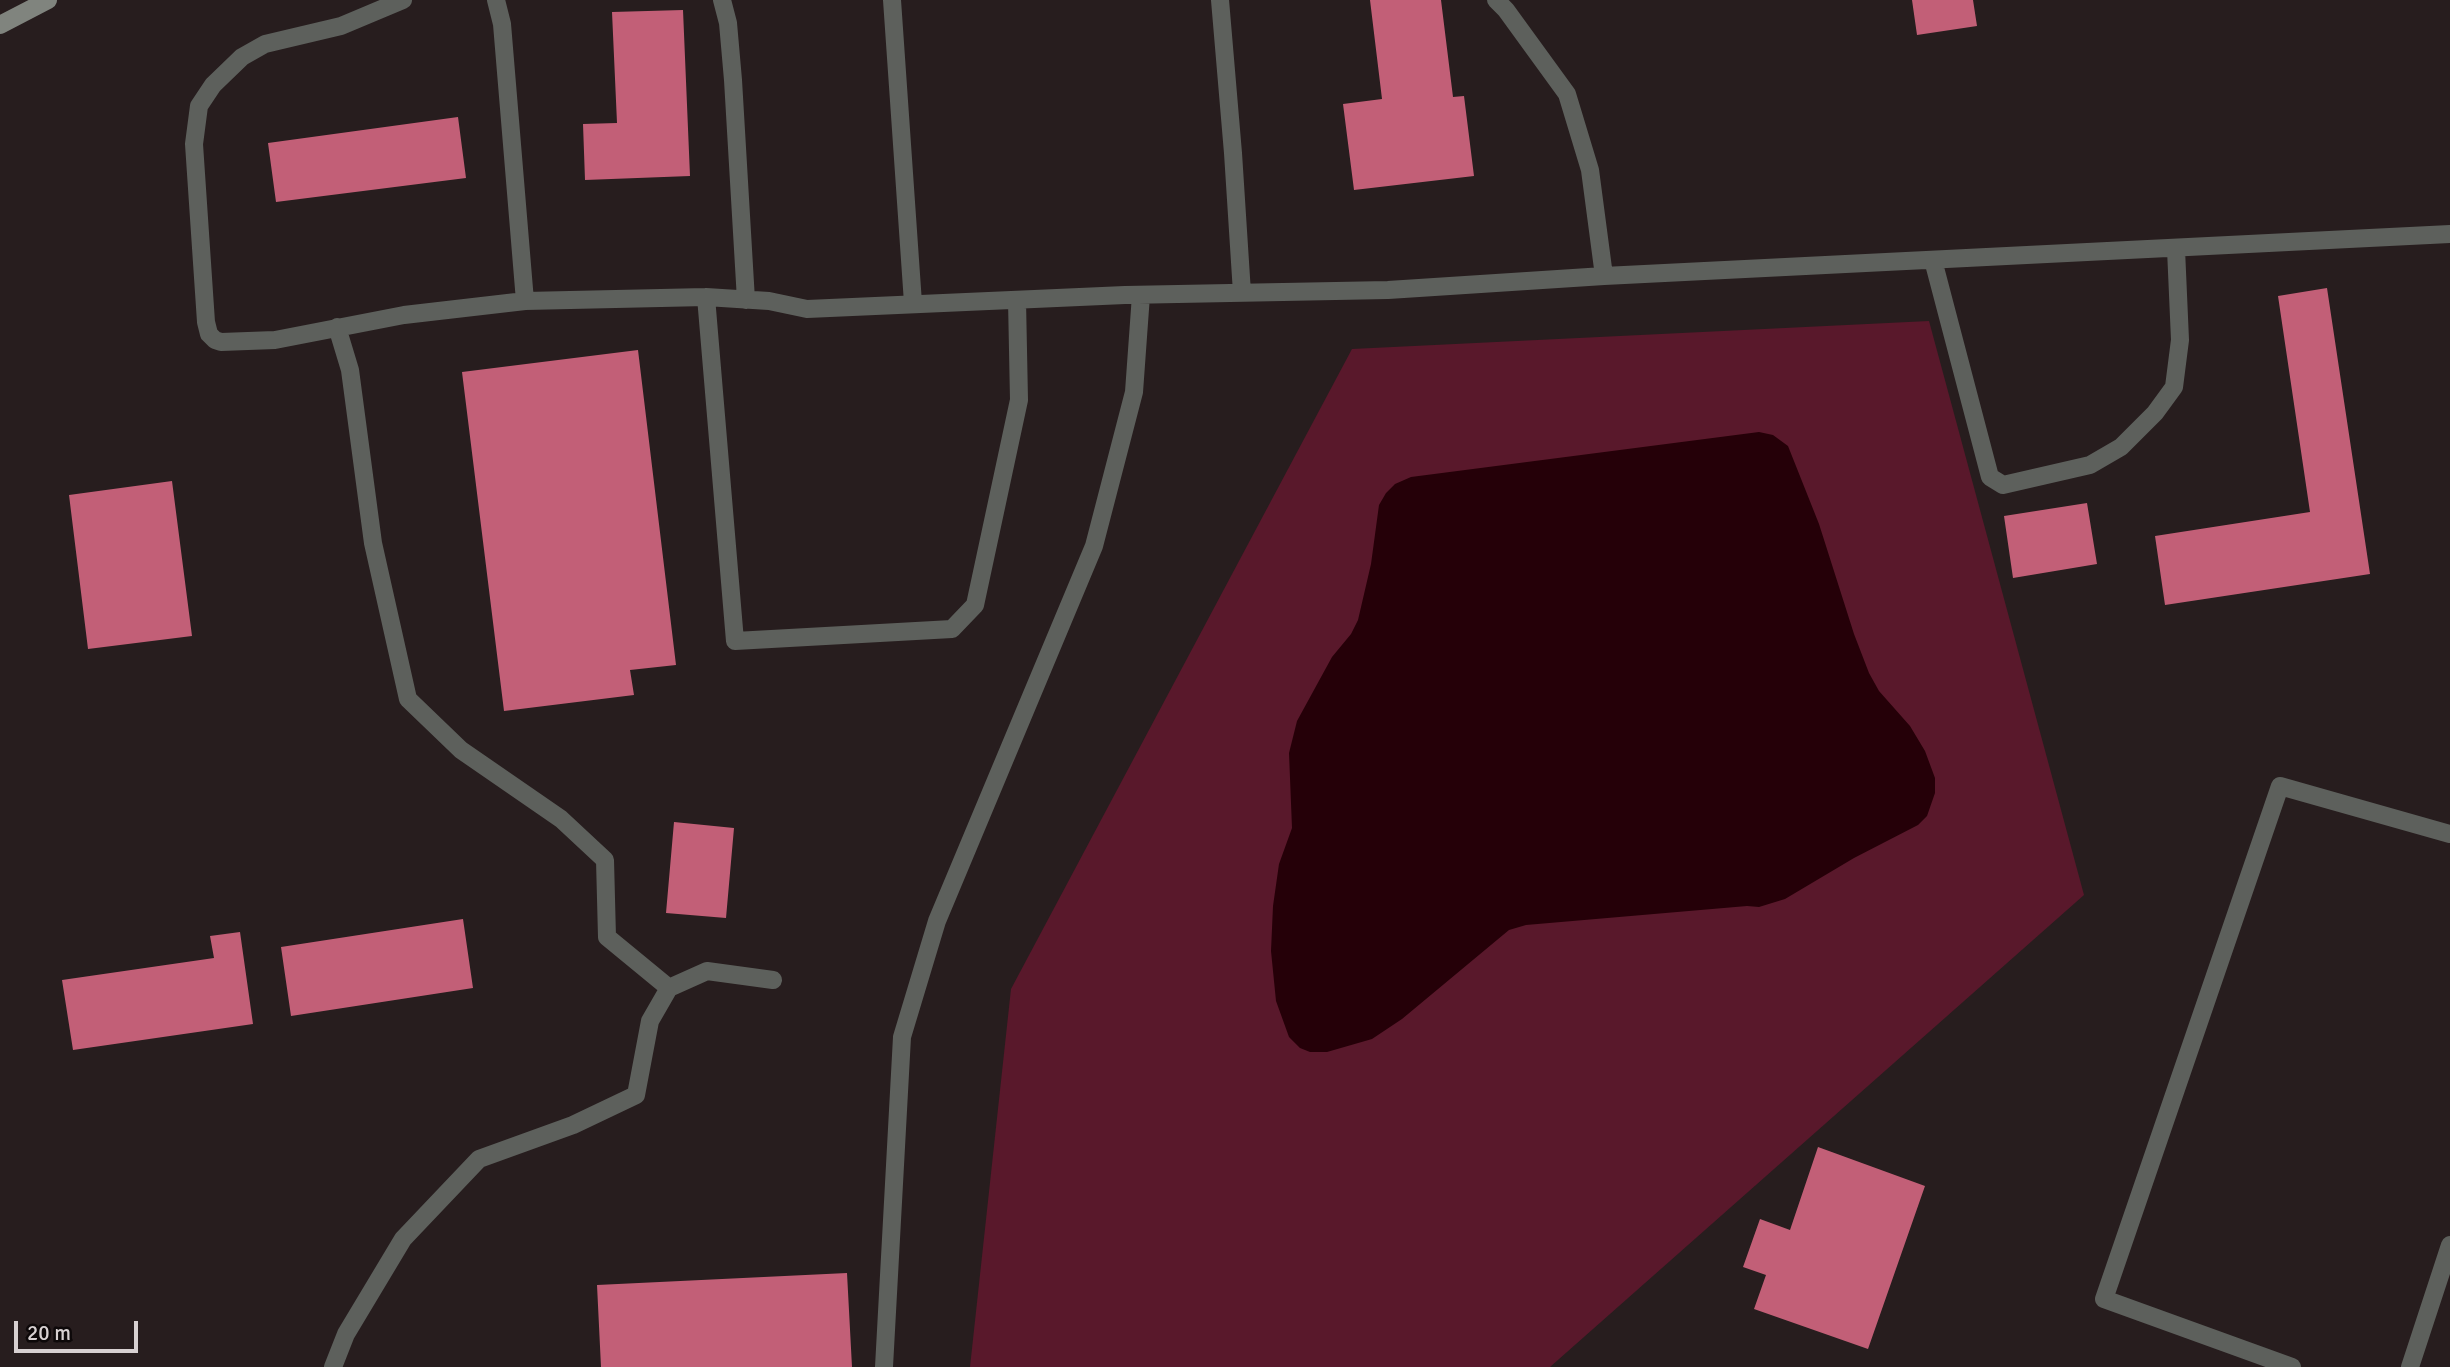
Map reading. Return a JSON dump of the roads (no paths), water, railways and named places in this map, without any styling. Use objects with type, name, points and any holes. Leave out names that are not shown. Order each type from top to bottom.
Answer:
[{"type":"street","points":[[0,25],[48,0]]},
{"type":"lane","points":[[403,0],[341,26],[265,44],[242,57],[213,85],[199,106],[194,144],[209,334],[221,342],[275,340],[404,314],[524,301],[706,297],[769,301],[807,309],[1140,295],[1388,290],[1604,276],[2450,234]]},
{"type":"lane","points":[[496,0],[502,24],[524,301]]},
{"type":"lane","points":[[722,0],[729,23],[746,300]]},
{"type":"lane","points":[[892,0],[913,303]]},
{"type":"lane","points":[[1220,0],[1242,293]]},
{"type":"lane","points":[[1496,0],[1567,94],[1590,170],[1604,276]]},
{"type":"lane","points":[[1933,260],[1990,477],[2003,485],[2090,465],[2121,447],[2155,413],[2174,387],[2180,340],[2176,249]]},
{"type":"lane","points":[[884,1367],[902,1037],[937,921],[1094,546],[1134,392],[1140,295]]},
{"type":"lane","points":[[706,297],[735,641],[952,629],[975,606],[1019,400],[1017,300]]},
{"type":"lane","points":[[337,327],[352,384],[373,543],[408,699],[461,750],[561,819],[605,860],[607,937],[669,988]]},
{"type":"lane","points":[[2292,1367],[2104,1299],[2280,786],[2450,834]]},
{"type":"lane","points":[[333,1367],[346,1334],[402,1239],[479,1159],[573,1125],[636,1095],[650,1021],[669,988],[707,971],[773,980]]},
{"type":"lane","points":[[2410,1367],[2450,1245]]}]
